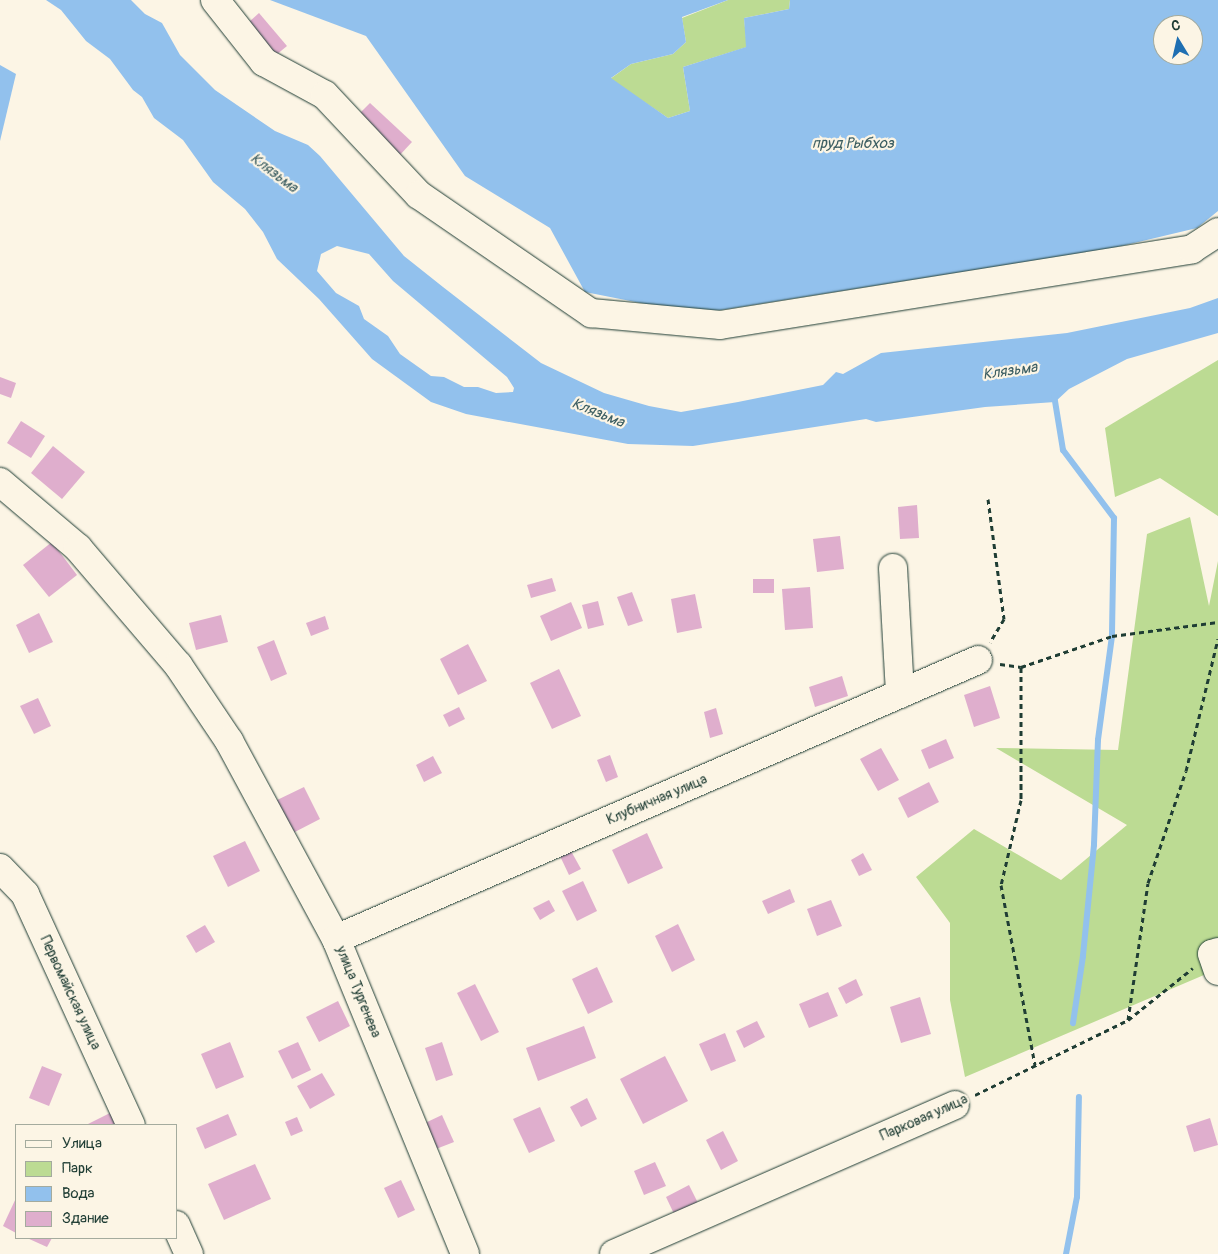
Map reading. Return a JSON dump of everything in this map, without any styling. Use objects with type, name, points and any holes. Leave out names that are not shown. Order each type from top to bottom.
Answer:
[{"type":"street","points":[[215,0],[264,62],[325,95],[419,195],[591,313],[720,325],[1192,249],[1218,232]]},
{"type":"street","name":"улица Тургенева","points":[[0,482],[78,548],[178,665],[230,740],[336,939],[465,1254]]},
{"type":"street","points":[[893,568],[900,694]]},
{"type":"street","name":"Клубничная улица","points":[[336,939],[978,660]]},
{"type":"street","name":"Первомайская улица","points":[[0,868],[25,894],[131,1124]]},
{"type":"street","name":"Парковая улица","points":[[614,1254],[955,1105]]},
{"type":"street","points":[[178,1229],[190,1254]]},
{"type":"path","points":[[988,499],[1004,618],[978,660],[1021,667],[1112,636],[1218,622]]},
{"type":"path","points":[[1128,1020],[1148,883],[1186,771],[1218,639]]},
{"type":"path","points":[[1021,667],[1021,800],[1001,885],[1035,1065]]},
{"type":"path","name":"Парковая улица","points":[[955,1105],[1128,1020],[1216,959]]},
{"type":"green space","points":[[728,0],[790,0],[789,9],[744,18],[747,47],[683,67],[690,111],[668,118],[610,79],[631,64],[673,54],[686,42],[682,18]]},
{"type":"green space","points":[[1218,360],[1218,516],[1160,478],[1115,497],[1105,428]]},
{"type":"green space","points":[[1190,517],[1209,606],[1218,561],[1218,969],[965,1077],[950,1000],[950,923],[916,877],[974,829],[1061,880],[1127,825],[996,748],[1118,750],[1147,534]]},
{"type":"water","name":"Клязьма","points":[[46,0],[131,0],[145,14],[162,23],[180,55],[215,90],[275,131],[308,145],[320,156],[404,256],[443,287],[541,363],[604,393],[649,406],[681,412],[738,402],[823,385],[836,372],[843,374],[881,353],[1067,333],[1190,308],[1218,298],[1218,333],[1127,359],[1069,389],[1055,402],[985,407],[876,422],[866,419],[693,446],[628,444],[466,414],[431,402],[372,359],[319,299],[277,259],[263,232],[245,209],[213,182],[183,140],[154,118],[142,97],[133,90],[110,59],[86,41],[61,10]],"holes":[[[337,246],[369,254],[393,281],[507,377],[514,388],[513,392],[496,393],[478,387],[464,387],[444,377],[431,376],[400,354],[388,336],[364,319],[359,306],[336,293],[317,271],[321,254]]]},
{"type":"water","name":"пруд Рыбхоз","points":[[270,0],[728,0],[682,17],[686,42],[673,54],[631,64],[611,78],[668,118],[690,111],[683,67],[746,47],[744,18],[789,9],[790,0],[1218,0],[1218,211],[1197,228],[1109,249],[696,314],[585,292],[550,228],[465,176],[366,36]]},
{"type":"water","points":[[0,65],[16,74],[0,141]]},
{"type":"building","points":[[259,13],[287,46],[270,60],[242,28]]},
{"type":"building","points":[[370,103],[412,142],[398,157],[356,117]]},
{"type":"building","points":[[0,377],[16,383],[11,398],[0,394]]},
{"type":"building","points":[[21,421],[45,436],[31,458],[7,443]]},
{"type":"building","points":[[53,446],[85,472],[62,499],[31,473]]},
{"type":"building","points":[[917,505],[919,538],[900,539],[898,507]]},
{"type":"building","points":[[840,536],[844,569],[817,572],[813,539]]},
{"type":"building","points":[[52,542],[77,575],[49,597],[23,565]]},
{"type":"building","points":[[552,578],[556,591],[531,598],[527,585]]},
{"type":"building","points":[[753,579],[774,579],[774,593],[753,593]]},
{"type":"building","points":[[810,587],[813,628],[785,630],[782,589]]},
{"type":"building","points":[[632,592],[643,621],[628,626],[617,597]]},
{"type":"building","points":[[695,594],[702,628],[677,633],[671,599]]},
{"type":"building","points":[[598,601],[604,625],[588,629],[582,605]]},
{"type":"building","points":[[571,602],[582,628],[551,641],[540,616]]},
{"type":"building","points":[[39,613],[53,642],[29,653],[16,625]]},
{"type":"building","points":[[221,615],[228,642],[196,650],[189,623]]},
{"type":"building","points":[[325,616],[329,629],[311,636],[306,623]]},
{"type":"building","points":[[274,640],[287,674],[271,681],[257,647]]},
{"type":"building","points":[[468,644],[487,681],[458,695],[440,659]]},
{"type":"building","points":[[559,669],[581,716],[552,729],[530,683]]},
{"type":"building","points":[[842,676],[848,696],[815,707],[809,687]]},
{"type":"building","points":[[990,686],[1000,718],[974,727],[964,695]]},
{"type":"building","points":[[38,698],[51,726],[34,734],[20,706]]},
{"type":"building","points":[[459,707],[465,719],[449,727],[443,715]]},
{"type":"building","points":[[716,708],[723,734],[710,738],[704,712]]},
{"type":"building","points":[[946,739],[954,758],[929,769],[921,750]]},
{"type":"building","points":[[881,748],[899,780],[878,791],[860,759]]},
{"type":"building","points":[[610,755],[618,777],[606,782],[597,760]]},
{"type":"building","points":[[433,756],[442,773],[424,782],[416,765]]},
{"type":"building","points":[[929,782],[939,802],[908,818],[898,798]]},
{"type":"building","points":[[304,787],[320,819],[289,835],[273,802]]},
{"type":"building","points":[[647,833],[663,868],[628,884],[612,850]]},
{"type":"building","points":[[245,841],[260,871],[228,887],[213,856]]},
{"type":"building","points":[[571,851],[581,869],[569,875],[560,856]]},
{"type":"building","points":[[863,853],[872,870],[859,876],[851,860]]},
{"type":"building","points":[[583,881],[597,911],[577,921],[562,891]]},
{"type":"building","points":[[790,889],[795,902],[768,914],[762,901]]},
{"type":"building","points":[[549,900],[555,911],[540,920],[533,908]]},
{"type":"building","points":[[831,900],[842,926],[817,936],[807,909]]},
{"type":"building","points":[[678,924],[695,960],[672,972],[655,936]]},
{"type":"building","points":[[205,925],[215,942],[196,953],[186,936]]},
{"type":"building","points":[[597,967],[613,1002],[588,1014],[572,979]]},
{"type":"building","points":[[856,979],[863,995],[846,1004],[838,988]]},
{"type":"building","points":[[475,984],[499,1032],[481,1041],[457,993]]},
{"type":"building","points":[[828,992],[838,1016],[809,1028],[799,1004]]},
{"type":"building","points":[[920,997],[931,1034],[901,1043],[890,1007]]},
{"type":"building","points":[[338,1001],[350,1026],[319,1042],[306,1017]]},
{"type":"building","points":[[757,1021],[765,1037],[744,1048],[736,1031]]},
{"type":"building","points":[[584,1026],[596,1058],[538,1081],[526,1048]]},
{"type":"building","points":[[725,1033],[736,1061],[711,1071],[699,1044]]},
{"type":"building","points":[[230,1042],[244,1077],[216,1089],[201,1054]]},
{"type":"building","points":[[298,1042],[311,1070],[292,1079],[278,1051]]},
{"type":"building","points":[[442,1042],[453,1075],[436,1081],[425,1048]]},
{"type":"building","points":[[665,1056],[688,1101],[643,1124],[620,1079]]},
{"type":"building","points":[[42,1066],[62,1074],[49,1106],[29,1098]]},
{"type":"building","points":[[322,1073],[335,1095],[310,1109],[297,1086]]},
{"type":"building","points":[[587,1098],[597,1119],[581,1127],[570,1107]]},
{"type":"building","points":[[540,1107],[555,1141],[529,1153],[513,1119]]},
{"type":"building","points":[[112,1112],[118,1124],[88,1124]]},
{"type":"building","points":[[228,1114],[237,1135],[205,1149],[196,1128]]},
{"type":"building","points":[[442,1115],[454,1142],[436,1149],[425,1123]]},
{"type":"building","points":[[297,1117],[303,1131],[291,1136],[285,1122]]},
{"type":"building","points":[[1210,1118],[1218,1145],[1194,1152],[1186,1126]]},
{"type":"building","points":[[723,1131],[738,1161],[721,1170],[706,1140]]},
{"type":"building","points":[[655,1162],[666,1186],[644,1195],[634,1171]]},
{"type":"building","points":[[255,1164],[271,1199],[224,1220],[208,1184]]},
{"type":"building","points":[[401,1180],[415,1210],[398,1218],[384,1188]]},
{"type":"building","points":[[689,1185],[700,1207],[676,1218],[666,1197]]},
{"type":"building","points":[[15,1200],[15,1232],[3,1226]]},
{"type":"building","points":[[29,1239],[51,1239],[47,1247]]},
{"type":"waterway","points":[[1054,395],[1063,450],[1114,518],[1112,636],[1098,740],[1094,845],[1083,956],[1073,1023]]},
{"type":"waterway","points":[[1066,1254],[1077,1197],[1079,1097]]}]
